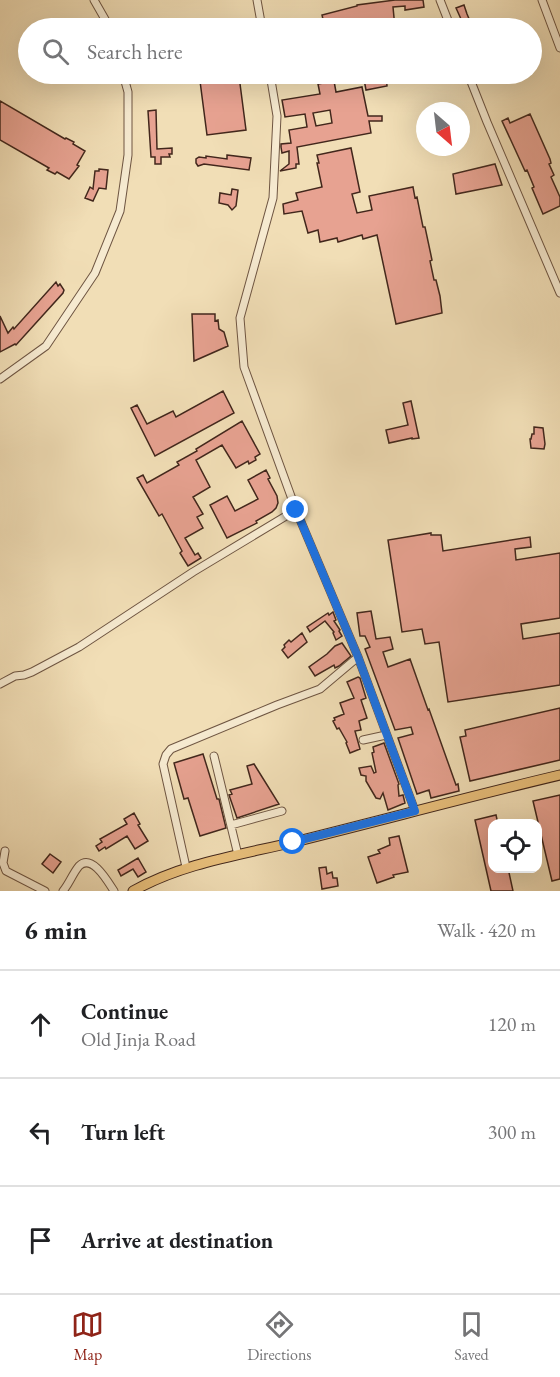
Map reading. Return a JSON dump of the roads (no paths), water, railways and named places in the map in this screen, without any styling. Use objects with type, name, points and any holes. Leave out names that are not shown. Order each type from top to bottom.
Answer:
[{"type":"main road","points":[[133,891],[186,867],[560,775]]},
{"type":"street","points":[[94,0],[104,18]]},
{"type":"street","points":[[257,0],[260,18]]},
{"type":"street","points":[[440,0],[447,18]]},
{"type":"street","points":[[542,0],[560,48]]},
{"type":"street","points":[[0,379],[46,346],[95,273],[120,211],[122,200],[128,144],[128,92],[126,84]]},
{"type":"street","points":[[272,84],[277,116],[273,198],[240,318],[244,367],[296,510],[358,657],[415,811]]},
{"type":"street","points":[[472,84],[560,293]]},
{"type":"street","points":[[0,684],[15,676],[32,672],[79,647],[193,572],[296,510]]},
{"type":"street","points":[[186,867],[163,764],[166,755],[171,749],[320,689],[358,657]]},
{"type":"street","points":[[363,740],[386,735]]},
{"type":"street","points":[[214,756],[238,855]]},
{"type":"street","points":[[231,825],[282,811]]},
{"type":"street","points":[[5,851],[3,863],[6,871],[45,891]]},
{"type":"street","points":[[63,891],[80,866],[89,863],[95,866],[114,891]]}]
